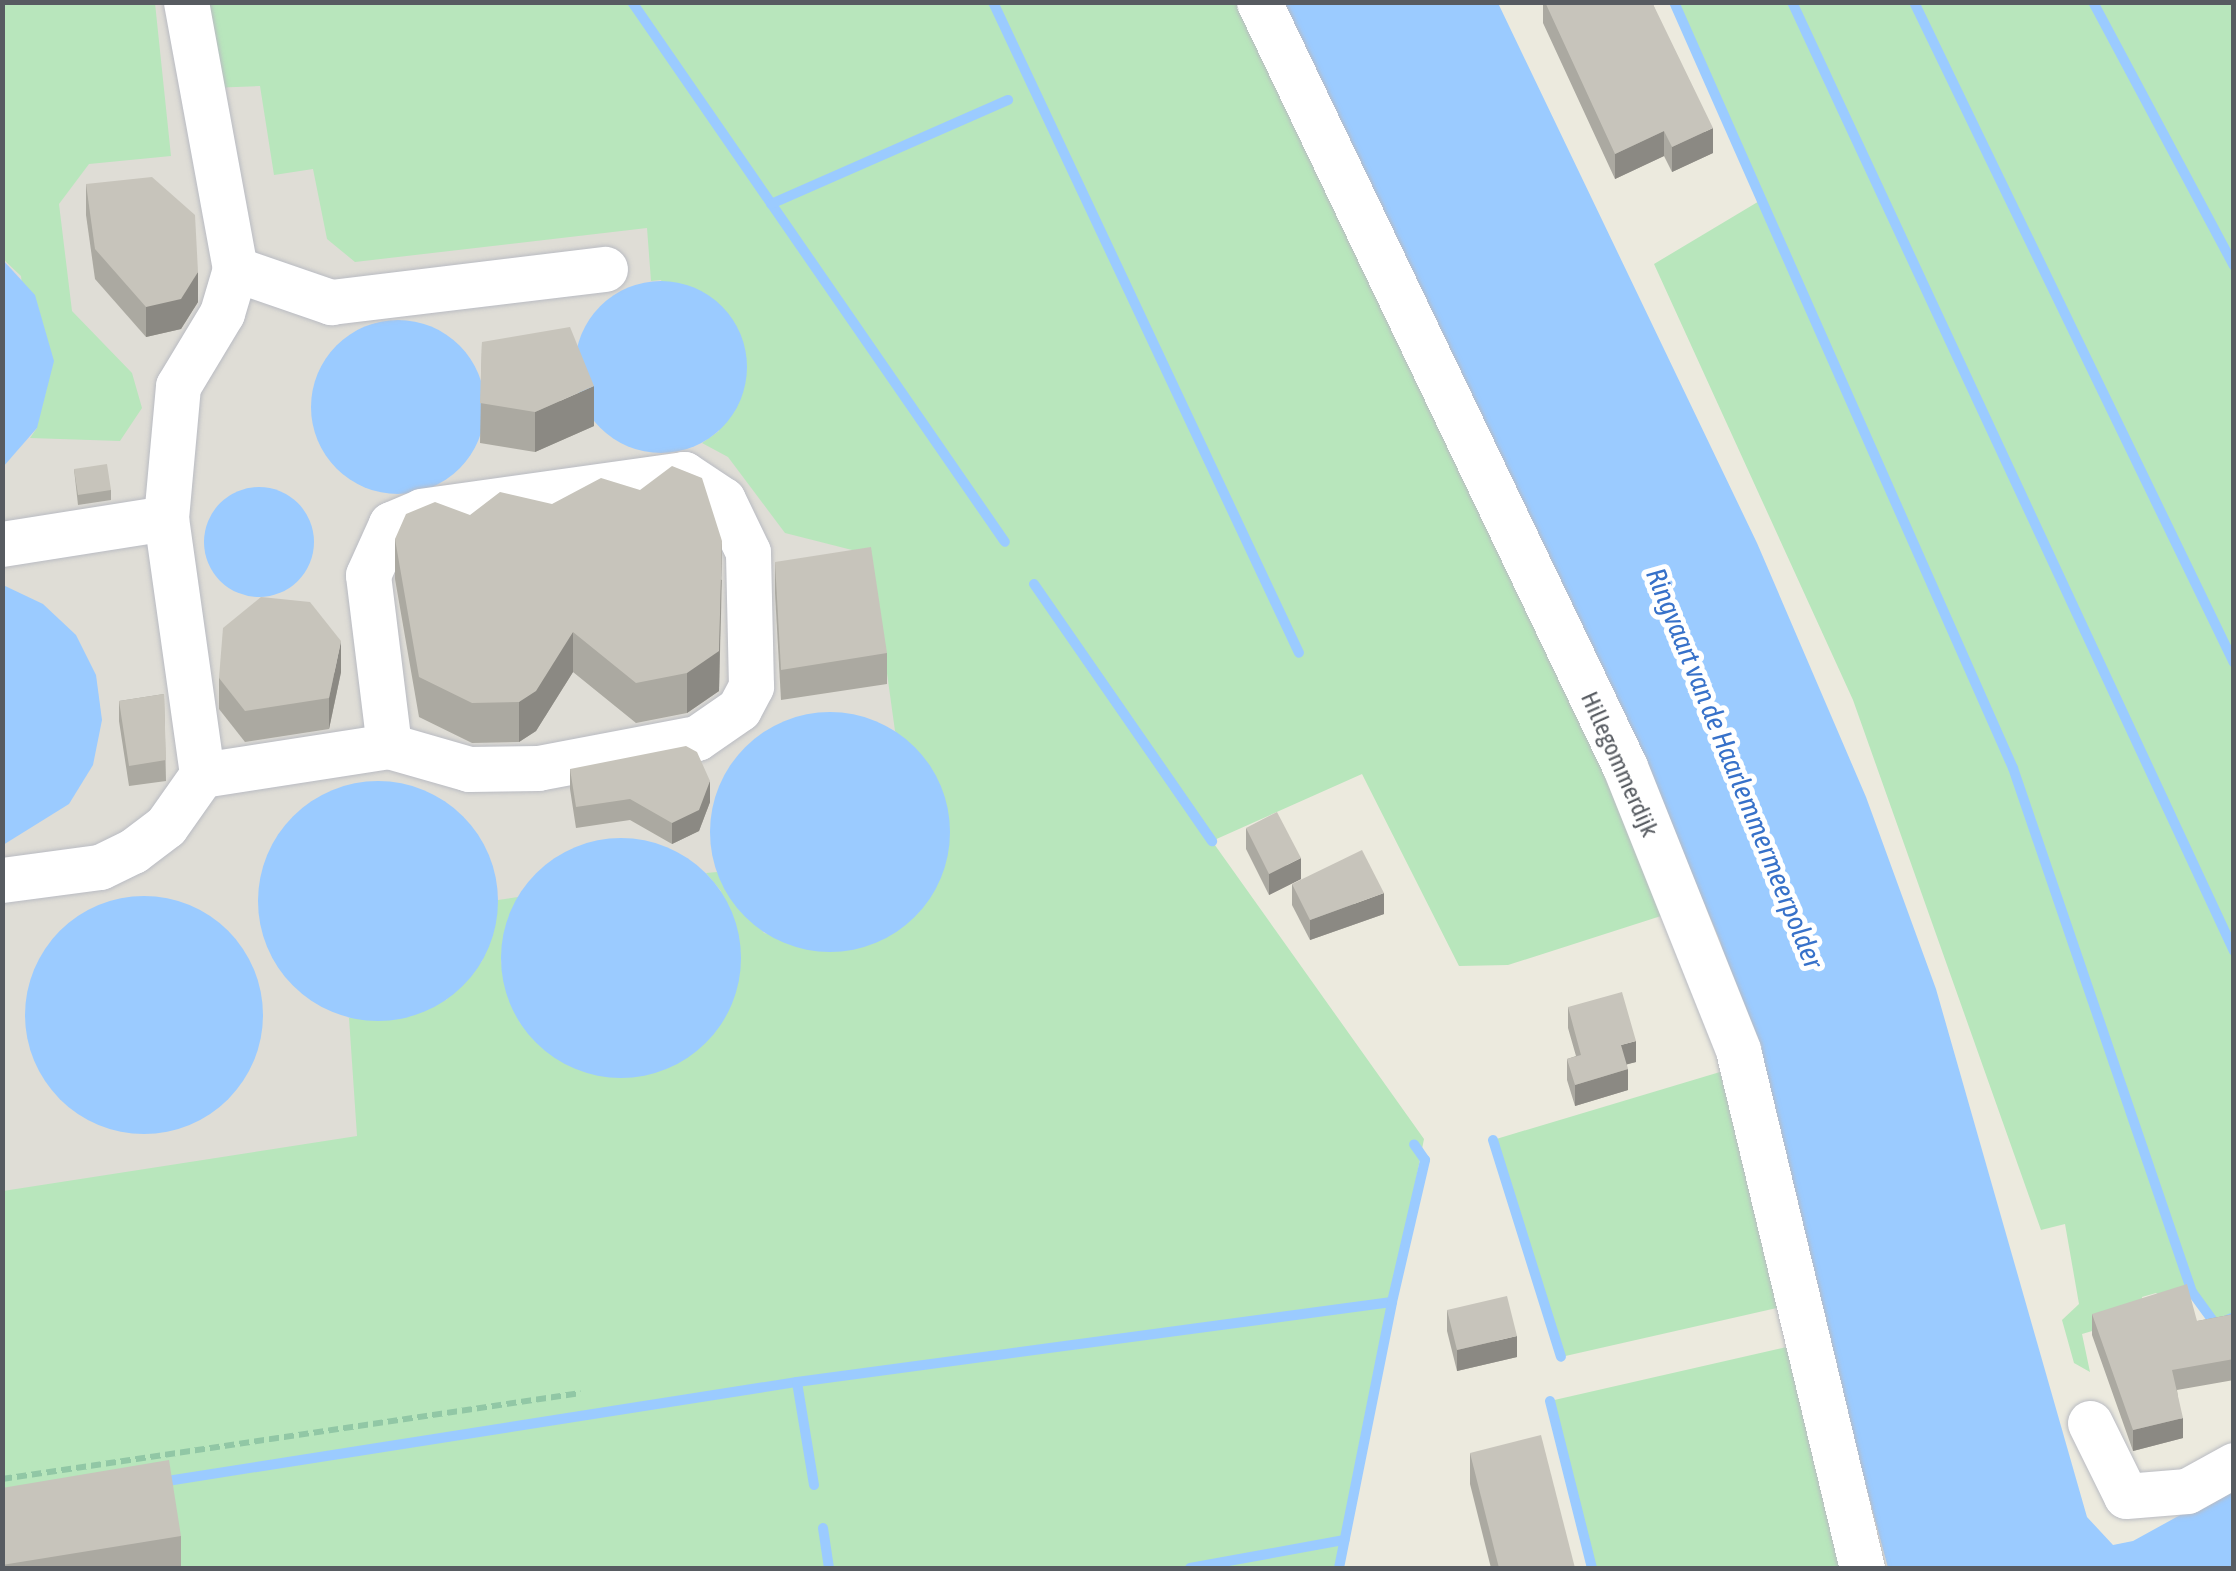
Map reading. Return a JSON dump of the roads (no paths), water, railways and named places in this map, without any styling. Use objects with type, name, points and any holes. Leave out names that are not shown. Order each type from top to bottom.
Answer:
[{"type":"street","points":[[2,880],[100,867],[133,851],[166,826],[202,775],[166,518],[178,386],[222,312],[235,269],[186,2]]},
{"type":"street","name":"Hillegommerdijk","points":[[1259,2],[1625,767],[1738,1050],[1862,1568]]},
{"type":"street","points":[[235,269],[331,302],[605,269]]},
{"type":"street","points":[[202,775],[389,746],[469,769],[538,768],[719,728],[739,708],[756,661],[738,520],[684,474],[422,511],[391,524],[368,574],[389,746]]},
{"type":"street","points":[[2,544],[166,518]]},
{"type":"street","points":[[2090,1423],[2126,1496],[2187,1491],[2234,1465]]},
{"type":"water","name":"Ringvaart van de Haarlemmermeerpolder","points":[[1284,3],[1498,3],[1757,543],[1866,797],[1936,989],[2087,1517],[2113,1545],[2133,1541],[2233,1486],[2233,1568],[1888,1568],[1720,941],[1620,704]]},
{"type":"water","points":[[2,259],[35,295],[54,361],[37,428],[3,467]]},
{"type":"water","points":[[661,281],[694,287],[722,306],[741,334],[747,367],[741,400],[722,428],[694,447],[661,453],[628,447],[600,428],[581,400],[575,367],[581,334],[600,306],[628,287]]},
{"type":"water","points":[[398,320],[431,327],[459,346],[478,374],[485,407],[478,440],[459,468],[431,487],[398,494],[365,487],[337,468],[318,440],[311,407],[318,374],[337,346],[365,327]]},
{"type":"water","points":[[259,487],[280,491],[298,503],[310,521],[314,542],[310,563],[298,581],[280,593],[259,597],[238,593],[220,581],[208,563],[204,542],[208,521],[220,503],[238,491]]},
{"type":"water","points":[[3,585],[43,604],[76,635],[96,675],[102,720],[93,765],[69,804],[3,845]]},
{"type":"water","points":[[830,712],[876,722],[915,747],[940,786],[950,832],[940,878],[915,917],[876,942],[830,952],[784,942],[745,917],[720,878],[710,832],[720,786],[745,747],[784,722]]},
{"type":"water","points":[[378,781],[424,791],[463,816],[488,855],[498,901],[488,947],[463,986],[424,1011],[378,1021],[332,1011],[293,986],[268,947],[258,901],[268,855],[293,816],[332,791]]},
{"type":"water","points":[[621,838],[667,848],[706,873],[731,912],[741,958],[731,1004],[706,1043],[667,1068],[621,1078],[575,1068],[536,1043],[511,1004],[501,958],[511,912],[536,873],[575,848]]},
{"type":"water","points":[[144,896],[189,905],[228,931],[254,970],[263,1015],[254,1060],[228,1099],[189,1125],[144,1134],[99,1125],[60,1099],[34,1060],[25,1015],[34,970],[60,931],[99,905]]},
{"type":"waterway","points":[[632,2],[1005,542]]},
{"type":"waterway","points":[[993,2],[1299,653]]},
{"type":"waterway","points":[[1674,2],[2013,768],[2192,1292],[2216,1325],[2234,1317]]},
{"type":"waterway","points":[[1792,2],[2234,951]]},
{"type":"waterway","points":[[1914,2],[2234,663]]},
{"type":"waterway","points":[[2093,2],[2234,266]]},
{"type":"waterway","points":[[771,204],[1008,100]]},
{"type":"waterway","points":[[1034,584],[1212,841]]},
{"type":"waterway","points":[[1493,1140],[1561,1357]]},
{"type":"waterway","points":[[814,1485],[797,1382],[1392,1302],[1425,1160],[1414,1144]]},
{"type":"waterway","points":[[1339,1568],[1392,1302]]},
{"type":"waterway","points":[[161,1482],[797,1382]]},
{"type":"waterway","points":[[1550,1401],[1592,1568]]},
{"type":"waterway","points":[[823,1528],[829,1568]]},
{"type":"waterway","points":[[1190,1568],[1344,1540]]}]
